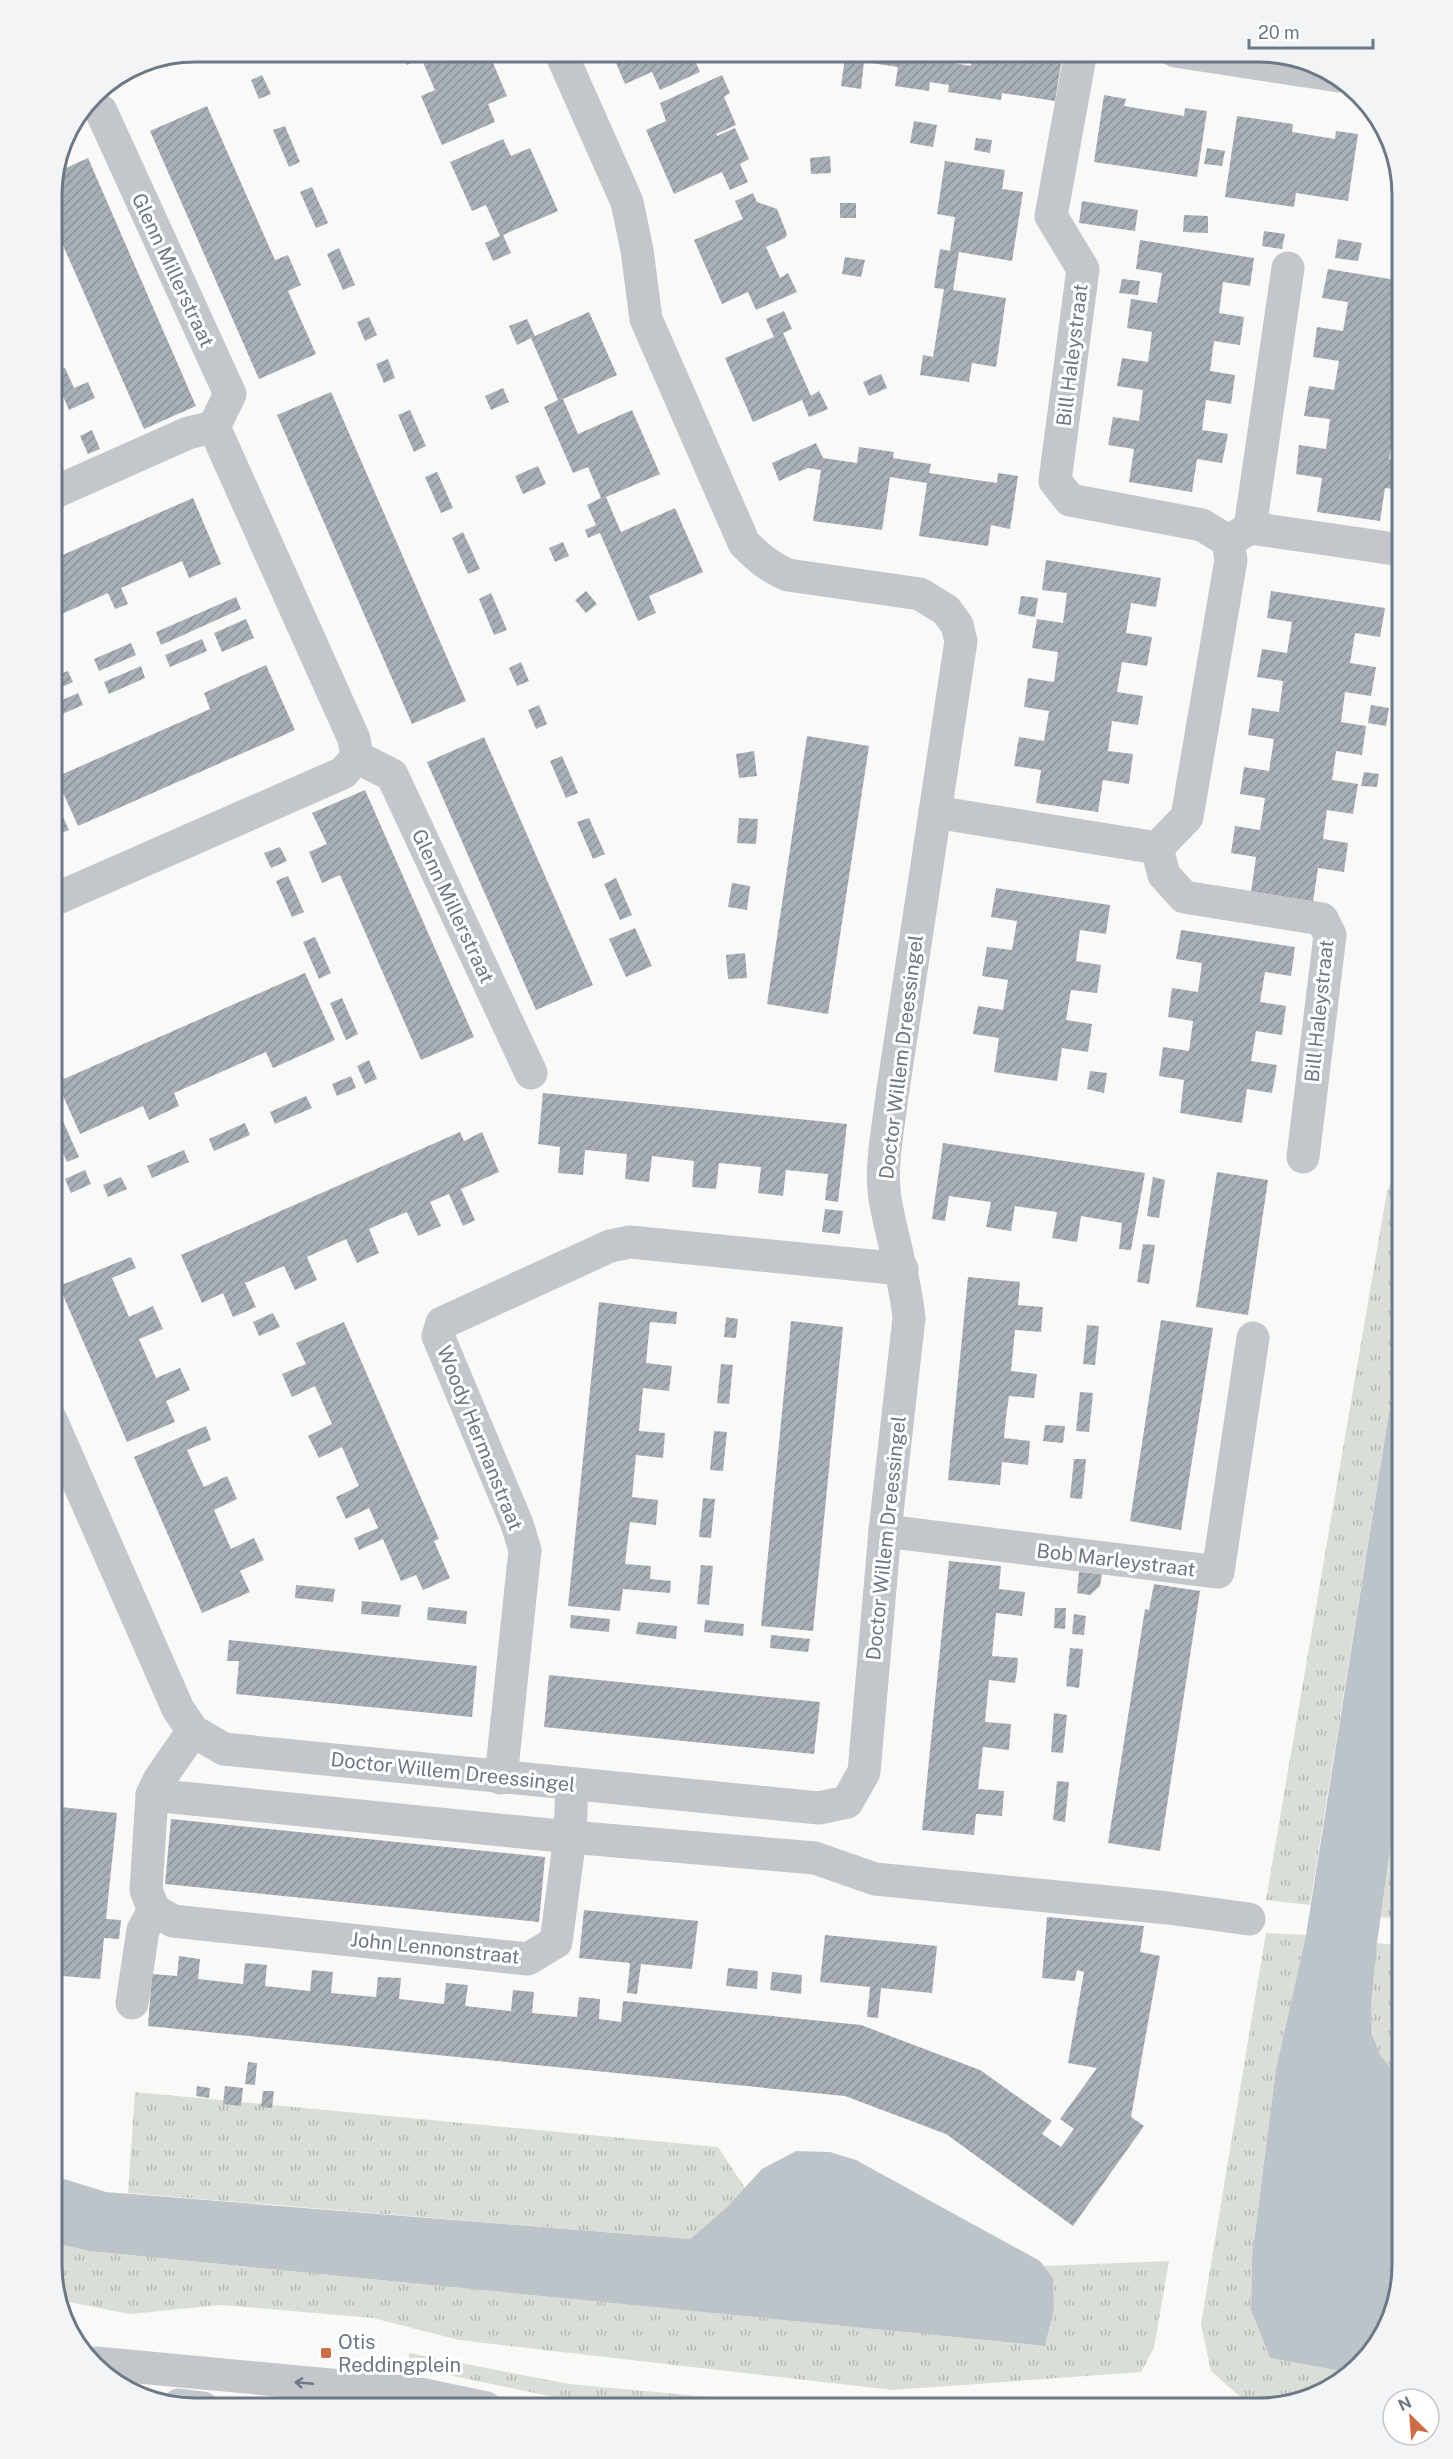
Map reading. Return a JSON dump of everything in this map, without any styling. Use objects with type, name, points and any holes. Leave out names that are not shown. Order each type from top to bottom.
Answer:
[{"type":"street","name":"Doctor Willem Dreessingel","points":[[62,1445],[178,1709],[193,1731],[224,1749],[819,1809],[847,1802],[864,1772],[885,1531],[909,1318],[902,1269],[885,1198],[884,1172],[892,1096],[961,641],[957,625],[946,609],[920,594],[788,575],[756,556],[744,543],[646,319],[637,250],[627,202],[565,62]]},
{"type":"street","name":"Bill Haleystraat","points":[[1079,62],[1051,216],[1083,269],[1055,481],[1070,500],[1239,534],[1392,549]]},
{"type":"street","points":[[1247,62],[1306,71]]},
{"type":"street","name":"Glenn Millerstraat","points":[[101,111],[230,394],[214,427]]},
{"type":"street","points":[[935,812],[1157,848],[1187,817],[1231,560],[1239,534],[1288,268]]},
{"type":"street","points":[[62,489],[188,433],[214,427],[354,739],[357,757],[343,773],[62,896]]},
{"type":"street","name":"Glenn Millerstraat","points":[[357,757],[392,775],[531,1073]]},
{"type":"street","name":"Bill Haleystraat","points":[[1157,848],[1164,875],[1184,897],[1322,919],[1330,935],[1303,1157]]},
{"type":"street","name":"Woody Hermanstraat","points":[[501,1778],[525,1550],[517,1524],[438,1336],[442,1323],[610,1246],[630,1242],[902,1269]]},
{"type":"street","name":"Bob Marleystraat","points":[[885,1531],[1218,1572],[1253,1338]]},
{"type":"street","points":[[132,2003],[143,1930],[154,1910],[146,1890],[152,1795],[159,1780],[193,1731]]},
{"type":"street","name":"John Lennonstraat","points":[[154,1910],[173,1921],[528,1959],[555,1942],[570,1837],[572,1784]]},
{"type":"street","points":[[152,1795],[570,1837],[815,1858],[875,1879],[1184,1909],[1249,1919]]},
{"type":"street","points":[[107,2364],[415,2393],[435,2397]]},
{"type":"green space","points":[[158,67],[123,83],[136,75]]},
{"type":"green space","points":[[1392,1183],[1392,1392],[1310,1905],[1266,1900],[1387,1191]]},
{"type":"green space","points":[[1392,1838],[1392,1918],[1381,1917]]},
{"type":"green space","points":[[1266,1933],[1306,1935],[1276,2069],[1252,2257],[1251,2310],[1270,2358],[1338,2370],[1317,2384],[1284,2395],[1242,2398],[1211,2371],[1201,2324]]},
{"type":"green space","points":[[1377,1943],[1392,1945],[1392,2068],[1379,2053],[1373,2036],[1371,1996]]},
{"type":"green space","points":[[135,2092],[718,2147],[745,2188],[690,2239],[128,2193]]},
{"type":"green space","points":[[62,2245],[89,2251],[1045,2346],[1054,2309],[1053,2278],[1043,2266],[1169,2261],[1154,2348],[1141,2372],[892,2390],[459,2340],[373,2318],[221,2305],[130,2314],[67,2302],[63,2282]]},
{"type":"green space","points":[[409,2353],[569,2384],[713,2397],[556,2397],[409,2367]]},
{"type":"shaded area","points":[[1392,1393],[1392,1837],[1371,2004],[1372,2034],[1380,2055],[1392,2070],[1392,2264],[1389,2290],[1378,2323],[1358,2352],[1338,2370],[1270,2358],[1251,2310],[1252,2257],[1276,2069],[1306,1935]]},
{"type":"shaded area","points":[[796,2151],[830,2152],[856,2160],[1040,2261],[1053,2278],[1054,2309],[1045,2346],[89,2251],[62,2245],[62,2178],[106,2192],[690,2239],[726,2208],[762,2169]]},
{"type":"building","points":[[423,62],[493,62],[507,96],[488,104],[495,122],[442,145],[421,96],[435,90]]},
{"type":"building","points":[[616,62],[696,62],[700,72],[660,90],[652,72],[625,84]]},
{"type":"building","points":[[844,62],[864,62],[861,89],[841,86]]},
{"type":"building","points":[[864,62],[946,62],[971,66],[972,62],[1061,62],[1055,101],[1002,93],[1001,100],[948,92],[949,85],[930,82],[929,91],[895,86],[898,67]]},
{"type":"building","points":[[262,75],[271,94],[259,99],[251,80]]},
{"type":"building","points":[[722,75],[730,93],[724,97],[736,125],[716,134],[717,136],[735,128],[749,159],[740,164],[748,182],[730,190],[722,172],[674,194],[646,130],[666,121],[660,103]]},
{"type":"building","points":[[1104,95],[1126,99],[1124,106],[1184,116],[1185,108],[1207,111],[1197,177],[1094,162]]},
{"type":"building","points":[[207,106],[275,260],[288,255],[301,285],[288,291],[316,354],[259,379],[150,131]]},
{"type":"building","points":[[1237,116],[1293,124],[1292,132],[1335,139],[1336,131],[1358,134],[1348,201],[1296,193],[1294,207],[1225,197]]},
{"type":"building","points":[[914,121],[937,125],[933,147],[910,143]]},
{"type":"building","points":[[285,126],[300,162],[289,167],[273,130]]},
{"type":"building","points":[[976,138],[992,140],[990,153],[974,150]]},
{"type":"building","points":[[503,139],[511,156],[530,148],[558,211],[503,235],[511,253],[493,261],[485,243],[500,236],[486,205],[472,211],[450,162]]},
{"type":"building","points":[[1207,148],[1225,151],[1222,166],[1204,164]]},
{"type":"building","points":[[830,156],[831,173],[811,174],[810,158]]},
{"type":"building","points":[[88,158],[196,406],[144,429],[62,243],[64,169]]},
{"type":"building","points":[[945,161],[1005,170],[1002,189],[1023,192],[1012,261],[959,252],[953,290],[1006,298],[996,367],[972,363],[969,382],[920,375],[923,355],[933,357],[944,289],[934,288],[937,268],[940,249],[950,251],[955,217],[937,214]]},
{"type":"building","points":[[312,187],[328,223],[316,228],[300,192]]},
{"type":"building","points":[[753,193],[757,202],[777,209],[787,234],[785,238],[766,247],[780,278],[788,273],[797,292],[756,310],[748,292],[722,304],[694,240],[743,219],[735,201]]},
{"type":"building","points":[[1082,201],[1138,210],[1135,231],[1079,223]]},
{"type":"building","points":[[840,203],[856,203],[856,218],[840,218]]},
{"type":"building","points":[[1184,215],[1208,216],[1208,233],[1183,232]]},
{"type":"building","points":[[1264,231],[1285,234],[1282,249],[1262,246]]},
{"type":"building","points":[[1338,239],[1362,243],[1358,261],[1335,258]]},
{"type":"building","points":[[1140,240],[1254,258],[1250,286],[1223,282],[1219,313],[1244,317],[1240,345],[1214,341],[1210,371],[1235,375],[1231,404],[1206,400],[1202,430],[1228,434],[1222,463],[1197,459],[1192,492],[1129,482],[1134,449],[1108,445],[1113,417],[1139,421],[1143,390],[1117,386],[1122,358],[1148,362],[1152,332],[1127,328],[1131,299],[1157,303],[1162,273],[1136,269]]},
{"type":"building","points":[[339,248],[355,285],[343,290],[327,254]]},
{"type":"building","points":[[845,257],[865,260],[861,277],[842,274]]},
{"type":"building","points":[[1328,269],[1392,279],[1392,441],[1389,459],[1392,459],[1392,489],[1385,488],[1380,521],[1317,512],[1322,478],[1296,474],[1299,445],[1326,449],[1330,419],[1304,416],[1309,386],[1334,390],[1339,361],[1313,357],[1317,327],[1343,331],[1348,302],[1322,298]]},
{"type":"building","points":[[1122,279],[1140,281],[1138,295],[1119,293]]},
{"type":"building","points":[[784,311],[792,329],[783,333],[811,396],[819,391],[828,409],[809,417],[802,400],[753,422],[725,358],[774,337],[766,319]]},
{"type":"building","points":[[589,312],[617,375],[563,399],[578,434],[632,410],[660,474],[606,497],[621,532],[675,508],[703,572],[649,596],[656,613],[638,621],[600,533],[588,538],[585,530],[596,525],[587,505],[601,498],[588,467],[573,473],[544,407],[558,400],[531,338],[517,345],[509,326],[527,319],[535,336]]},
{"type":"building","points":[[369,317],[377,335],[365,341],[357,322]]},
{"type":"building","points":[[388,359],[395,378],[384,383],[376,364]]},
{"type":"building","points":[[65,368],[74,388],[88,382],[95,398],[69,410],[62,394],[62,369]]},
{"type":"building","points":[[881,374],[887,388],[869,396],[863,382]]},
{"type":"building","points":[[503,388],[509,402],[491,410],[485,396]]},
{"type":"building","points":[[331,392],[466,701],[412,724],[277,415]]},
{"type":"building","points":[[410,410],[426,446],[414,452],[398,415]]},
{"type":"building","points":[[92,430],[100,449],[88,454],[80,436]]},
{"type":"building","points":[[816,443],[823,458],[857,463],[859,447],[894,452],[893,458],[931,464],[929,473],[997,483],[998,473],[1018,476],[1010,529],[991,525],[988,546],[919,536],[927,483],[890,477],[882,530],[813,521],[821,470],[808,468],[779,481],[772,463]]},
{"type":"building","points":[[538,466],[546,484],[523,494],[515,476]]},
{"type":"building","points":[[437,472],[453,508],[441,513],[425,477]]},
{"type":"building","points":[[193,498],[221,564],[189,578],[182,561],[121,588],[128,604],[115,609],[108,593],[62,614],[62,555]]},
{"type":"building","points":[[463,532],[480,569],[468,574],[452,538]]},
{"type":"building","points":[[563,542],[569,556],[555,562],[549,548]]},
{"type":"building","points":[[1046,560],[1161,578],[1156,607],[1131,603],[1126,633],[1152,637],[1147,666],[1122,662],[1117,692],[1143,696],[1138,725],[1112,721],[1108,751],[1133,754],[1129,784],[1103,780],[1098,812],[1036,803],[1041,770],[1014,766],[1019,737],[1044,741],[1049,711],[1024,707],[1028,678],[1054,682],[1058,652],[1032,648],[1037,619],[1063,623],[1067,593],[1042,590]]},
{"type":"building","points":[[586,591],[597,604],[586,613],[575,600]]},
{"type":"building","points":[[1271,591],[1385,608],[1380,637],[1355,633],[1350,663],[1376,667],[1371,696],[1345,692],[1341,722],[1366,726],[1362,755],[1336,751],[1332,780],[1358,784],[1353,814],[1327,810],[1323,839],[1348,843],[1344,872],[1318,868],[1313,902],[1251,892],[1256,857],[1231,853],[1235,826],[1260,830],[1265,798],[1240,794],[1244,767],[1269,771],[1274,739],[1248,735],[1252,708],[1279,712],[1283,681],[1257,677],[1262,649],[1287,653],[1292,622],[1267,618]]},
{"type":"building","points":[[491,593],[507,630],[494,635],[479,599]]},
{"type":"building","points":[[1021,596],[1038,598],[1035,617],[1018,614]]},
{"type":"building","points":[[236,597],[241,609],[161,645],[156,632]]},
{"type":"building","points":[[246,619],[254,638],[222,652],[214,633]]},
{"type":"building","points":[[202,639],[207,651],[170,667],[165,655]]},
{"type":"building","points":[[131,643],[136,655],[99,671],[94,659]]},
{"type":"building","points":[[521,662],[529,681],[517,686],[509,668]]},
{"type":"building","points":[[266,665],[295,730],[78,826],[62,790],[62,774],[210,709],[204,693]]},
{"type":"building","points":[[141,666],[145,678],[109,694],[104,682]]},
{"type":"building","points":[[68,671],[73,682],[62,687],[62,673]]},
{"type":"building","points":[[78,693],[83,705],[62,714],[62,700]]},
{"type":"building","points":[[539,705],[547,724],[536,729],[528,710]]},
{"type":"building","points":[[1371,705],[1389,708],[1386,726],[1368,723]]},
{"type":"building","points":[[807,736],[869,746],[828,1014],[767,1004]]},
{"type":"building","points":[[484,737],[593,985],[536,1010],[427,762]]},
{"type":"building","points":[[754,751],[757,776],[739,778],[736,754]]},
{"type":"building","points":[[562,756],[578,793],[566,798],[550,761]]},
{"type":"building","points":[[1364,772],[1379,774],[1377,787],[1361,786]]},
{"type":"building","points":[[365,790],[474,1037],[421,1060],[340,875],[322,883],[309,852],[327,844],[312,813]]},
{"type":"building","points":[[62,814],[69,830],[62,833]]},
{"type":"building","points":[[589,818],[605,854],[593,859],[577,822]]},
{"type":"building","points":[[739,818],[758,819],[756,844],[737,843]]},
{"type":"building","points":[[280,847],[287,861],[271,868],[264,853]]},
{"type":"building","points":[[288,876],[304,912],[292,917],[276,881]]},
{"type":"building","points":[[616,878],[632,915],[620,920],[604,884]]},
{"type":"building","points":[[732,883],[750,886],[747,910],[728,907]]},
{"type":"building","points":[[996,888],[1110,905],[1106,934],[1080,930],[1076,961],[1101,965],[1097,993],[1071,990],[1066,1020],[1092,1024],[1088,1052],[1062,1048],[1057,1081],[994,1072],[999,1038],[973,1034],[978,1006],[1003,1010],[1008,980],[982,976],[987,947],[1012,950],[1017,921],[991,917]]},
{"type":"building","points":[[635,928],[652,966],[626,977],[609,939]]},
{"type":"building","points":[[1181,930],[1295,947],[1291,976],[1265,972],[1260,1002],[1286,1006],[1282,1035],[1256,1031],[1251,1061],[1277,1065],[1272,1093],[1247,1089],[1242,1123],[1180,1113],[1184,1080],[1159,1076],[1163,1047],[1189,1051],[1193,1021],[1168,1017],[1172,988],[1198,992],[1202,963],[1176,959]]},
{"type":"building","points":[[315,937],[331,973],[319,979],[303,942]]},
{"type":"building","points":[[745,953],[747,978],[728,979],[726,955]]},
{"type":"building","points":[[305,973],[335,1040],[273,1068],[266,1052],[174,1093],[179,1106],[149,1120],[143,1106],[80,1134],[62,1093],[62,1080]]},
{"type":"building","points":[[342,998],[358,1034],[346,1040],[330,1003]]},
{"type":"building","points":[[369,1060],[377,1079],[365,1084],[357,1066]]},
{"type":"building","points":[[1090,1071],[1107,1073],[1104,1093],[1087,1089]]},
{"type":"building","points":[[351,1076],[356,1088],[337,1096],[332,1084]]},
{"type":"building","points":[[543,1093],[847,1124],[838,1202],[825,1200],[828,1174],[786,1170],[783,1196],[758,1193],[761,1167],[719,1163],[716,1189],[692,1187],[694,1161],[652,1156],[649,1182],[625,1179],[627,1154],[585,1150],[583,1175],[558,1173],[560,1147],[538,1144]]},
{"type":"building","points":[[306,1096],[312,1108],[275,1124],[270,1112]]},
{"type":"building","points":[[62,1121],[79,1157],[67,1162],[62,1151]]},
{"type":"building","points":[[245,1123],[250,1135],[214,1151],[209,1139]]},
{"type":"building","points":[[460,1132],[464,1141],[482,1132],[499,1172],[461,1189],[475,1220],[463,1226],[449,1194],[430,1202],[441,1226],[418,1236],[407,1212],[369,1229],[379,1253],[357,1263],[346,1239],[307,1257],[317,1280],[295,1290],[284,1266],[245,1283],[256,1307],[245,1312],[233,1317],[223,1293],[202,1303],[181,1255]]},
{"type":"building","points":[[943,1143],[1145,1173],[1131,1250],[1119,1249],[1122,1223],[1081,1216],[1077,1242],[1052,1238],[1057,1212],[1015,1206],[1011,1231],[986,1227],[991,1202],[949,1196],[945,1221],[932,1219]]},
{"type":"building","points":[[184,1150],[189,1162],[152,1178],[147,1166]]},
{"type":"building","points":[[85,1170],[91,1184],[71,1193],[65,1179]]},
{"type":"building","points":[[1217,1172],[1268,1180],[1248,1315],[1196,1307]]},
{"type":"building","points":[[121,1177],[127,1189],[108,1197],[103,1185]]},
{"type":"building","points":[[1153,1177],[1165,1180],[1159,1218],[1147,1216]]},
{"type":"building","points":[[825,1209],[843,1211],[840,1234],[822,1232]]},
{"type":"building","points":[[1143,1244],[1155,1245],[1149,1284],[1137,1282]]},
{"type":"building","points":[[131,1257],[136,1268],[112,1278],[129,1317],[153,1306],[163,1329],[139,1339],[156,1378],[180,1368],[190,1390],[166,1401],[175,1422],[127,1442],[62,1293],[62,1285]]},
{"type":"building","points":[[968,1277],[1020,1282],[1018,1305],[1043,1307],[1041,1332],[1015,1330],[1011,1371],[1037,1374],[1034,1398],[1009,1396],[1004,1438],[1030,1441],[1028,1465],[1002,1462],[1000,1485],[948,1480]]},
{"type":"building","points":[[599,1302],[677,1312],[676,1324],[650,1322],[646,1363],[672,1366],[669,1391],[643,1388],[639,1431],[665,1433],[663,1458],[636,1455],[632,1497],[658,1500],[656,1525],[630,1522],[625,1564],[651,1566],[650,1579],[671,1581],[670,1593],[623,1589],[620,1611],[568,1606]]},
{"type":"building","points":[[273,1313],[280,1327],[259,1336],[253,1322]]},
{"type":"building","points":[[726,1317],[738,1319],[736,1338],[724,1337]]},
{"type":"building","points":[[1161,1320],[1213,1328],[1181,1530],[1130,1521]]},
{"type":"building","points":[[791,1321],[843,1327],[813,1631],[761,1626]]},
{"type":"building","points":[[344,1322],[439,1539],[434,1541],[450,1578],[423,1590],[416,1575],[401,1581],[383,1539],[359,1550],[354,1538],[378,1528],[369,1508],[346,1519],[336,1497],[359,1486],[342,1447],[319,1458],[308,1436],[332,1424],[315,1386],[292,1397],[282,1374],[306,1364],[296,1343]]},
{"type":"building","points":[[1087,1325],[1099,1326],[1095,1365],[1083,1364]]},
{"type":"building","points":[[721,1364],[733,1365],[729,1404],[717,1403]]},
{"type":"building","points":[[1080,1392],[1093,1393],[1089,1432],[1076,1431]]},
{"type":"building","points":[[1045,1425],[1065,1426],[1063,1443],[1043,1441]]},
{"type":"building","points":[[206,1426],[211,1440],[187,1450],[204,1487],[227,1476],[237,1499],[214,1510],[231,1549],[254,1538],[264,1560],[240,1571],[250,1592],[202,1613],[134,1457]]},
{"type":"building","points":[[714,1431],[727,1432],[723,1471],[710,1470]]},
{"type":"building","points":[[1074,1459],[1086,1459],[1082,1499],[1070,1498]]},
{"type":"building","points":[[703,1498],[715,1499],[711,1538],[699,1537]]},
{"type":"building","points":[[949,1561],[1001,1566],[999,1589],[1025,1592],[1022,1616],[996,1613],[992,1656],[1018,1658],[1017,1671],[1015,1683],[989,1680],[985,1722],[1011,1724],[1009,1750],[983,1747],[978,1789],[1004,1791],[1002,1816],[976,1814],[974,1835],[922,1830]]},
{"type":"building","points":[[701,1565],[713,1566],[709,1605],[697,1604]]},
{"type":"building","points":[[1079,1572],[1102,1574],[1100,1586],[1090,1595],[1077,1593]]},
{"type":"building","points":[[1154,1584],[1200,1591],[1160,1851],[1108,1843],[1145,1609],[1149,1610]]},
{"type":"building","points":[[296,1585],[335,1589],[333,1602],[295,1598]]},
{"type":"building","points":[[362,1601],[401,1605],[399,1617],[361,1614]]},
{"type":"building","points":[[428,1607],[467,1611],[466,1624],[427,1620]]},
{"type":"building","points":[[1055,1608],[1066,1608],[1065,1629],[1054,1628]]},
{"type":"building","points":[[1074,1614],[1086,1616],[1084,1635],[1072,1634]]},
{"type":"building","points":[[571,1615],[610,1619],[609,1632],[570,1628]]},
{"type":"building","points":[[705,1620],[744,1624],[743,1636],[704,1632]]},
{"type":"building","points":[[638,1622],[677,1626],[676,1639],[636,1634]]},
{"type":"building","points":[[771,1635],[810,1639],[808,1652],[770,1648]]},
{"type":"building","points":[[229,1640],[477,1666],[472,1717],[236,1694],[239,1661],[227,1661]]},
{"type":"building","points":[[1070,1648],[1083,1649],[1079,1688],[1066,1686]]},
{"type":"building","points":[[549,1675],[820,1702],[814,1754],[544,1727]]},
{"type":"building","points":[[1054,1713],[1067,1715],[1063,1753],[1051,1752]]},
{"type":"building","points":[[1057,1781],[1069,1782],[1065,1822],[1053,1820]]},
{"type":"building","points":[[62,1807],[117,1813],[106,1919],[121,1920],[119,1939],[104,1938],[100,1979],[62,1976]]},
{"type":"building","points":[[171,1819],[545,1857],[539,1922],[165,1884]]},
{"type":"building","points":[[584,1910],[698,1921],[692,1969],[641,1964],[637,1994],[627,1993],[630,1963],[579,1958]]},
{"type":"building","points":[[1047,1917],[1144,1926],[1140,1952],[1160,1956],[1131,2117],[1144,2126],[1073,2226],[946,2134],[845,2096],[148,2026],[152,1974],[177,1976],[179,1956],[200,1959],[198,1979],[243,1984],[245,1963],[267,1965],[265,1986],[310,1991],[312,1970],[333,1972],[331,1993],[376,1997],[378,1977],[401,1978],[399,1999],[444,2004],[446,1983],[468,1985],[465,2006],[511,2011],[513,1990],[534,1992],[532,2013],[577,2017],[579,1997],[600,1999],[599,2019],[621,2022],[623,2001],[861,2025],[980,2070],[1052,2121],[1042,2134],[1061,2147],[1074,2129],[1060,2119],[1097,2068],[1068,2063],[1084,1972],[1077,1970],[1075,1981],[1042,1978]]},
{"type":"building","points":[[825,1935],[937,1946],[932,1993],[881,1988],[878,2018],[867,2017],[870,1987],[820,1982]]},
{"type":"building","points":[[728,1968],[758,1971],[757,1989],[726,1986]]},
{"type":"building","points":[[772,1972],[802,1975],[801,1994],[770,1990]]},
{"type":"building","points":[[248,2062],[257,2063],[255,2085],[245,2084]]},
{"type":"building","points":[[197,2086],[210,2088],[209,2098],[196,2096]]},
{"type":"building","points":[[225,2086],[243,2088],[241,2106],[223,2104]]},
{"type":"building","points":[[263,2091],[274,2091],[272,2108],[261,2107]]},
{"type":"place","name":"Otis Reddingplein","points":[[326,2353]]}]
